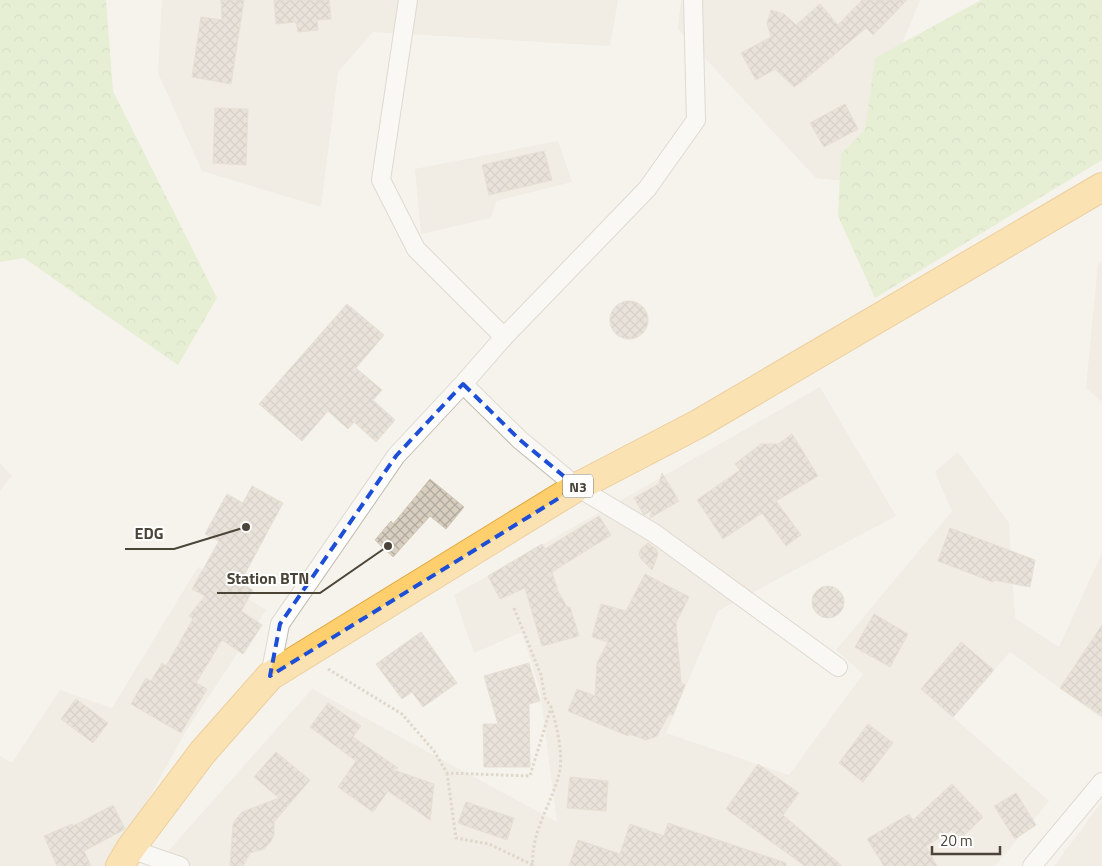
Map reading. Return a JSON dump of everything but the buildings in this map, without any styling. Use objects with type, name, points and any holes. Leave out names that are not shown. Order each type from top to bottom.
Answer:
[{"type":"highway","name":"N3","points":[[125,857],[202,753],[270,676],[577,487],[698,424],[1102,187]]},
{"type":"street","points":[[408,0],[381,180],[416,250],[504,337]]},
{"type":"street","points":[[270,676],[280,624],[396,456],[504,337],[647,189],[696,120],[694,0]]},
{"type":"street","points":[[463,384],[520,440],[577,487],[654,533],[838,667]]},
{"type":"street","points":[[1032,866],[1102,782]]},
{"type":"street","points":[[125,857],[180,866]]},
{"type":"path","points":[[305,655],[402,714],[434,751],[447,774],[456,838],[489,844],[534,865],[536,836],[561,768],[557,727],[552,707],[545,698],[542,675],[514,608]]},
{"type":"path","points":[[447,774],[530,776],[552,707]]},
{"type":"highlighted area","points":[[463,384],[520,440],[577,487],[436,575],[270,676],[280,624],[396,456]]},
{"type":"shaded area","points":[[162,0],[618,0],[610,46],[373,32],[338,72],[321,207],[202,171],[158,73]]},
{"type":"shaded area","points":[[681,0],[920,0],[846,181],[816,178],[678,29]]},
{"type":"shaded area","points":[[558,141],[572,182],[496,201],[491,218],[421,234],[415,169]]},
{"type":"shaded area","points":[[1102,262],[1102,402],[1086,388],[1098,264]]},
{"type":"shaded area","points":[[820,387],[896,516],[718,611],[666,733],[789,775],[863,674],[836,650],[952,511],[935,472],[958,452],[1009,523],[1015,618],[1059,647],[1102,553],[1102,719],[1010,652],[953,717],[1049,801],[995,866],[155,866],[312,689],[557,822],[540,691],[522,632],[474,653],[454,595]]},
{"type":"shaded area","points":[[0,463],[12,476],[0,491]]},
{"type":"shaded area","points":[[198,567],[266,610],[186,731],[111,866],[0,866],[0,756],[12,763],[60,690],[112,708]]},
{"type":"shaded area","points":[[1102,802],[1102,866],[1054,866]]},
{"type":"green space","points":[[0,0],[106,0],[113,91],[217,298],[178,365],[24,258],[0,262]]},
{"type":"green space","points":[[981,0],[1102,0],[1102,160],[875,298],[838,216],[841,154],[865,130],[875,58]]},
{"type":"place","name":"EDG","points":[[246,527]]},
{"type":"place","name":"Station BTN","points":[[388,546]]}]
